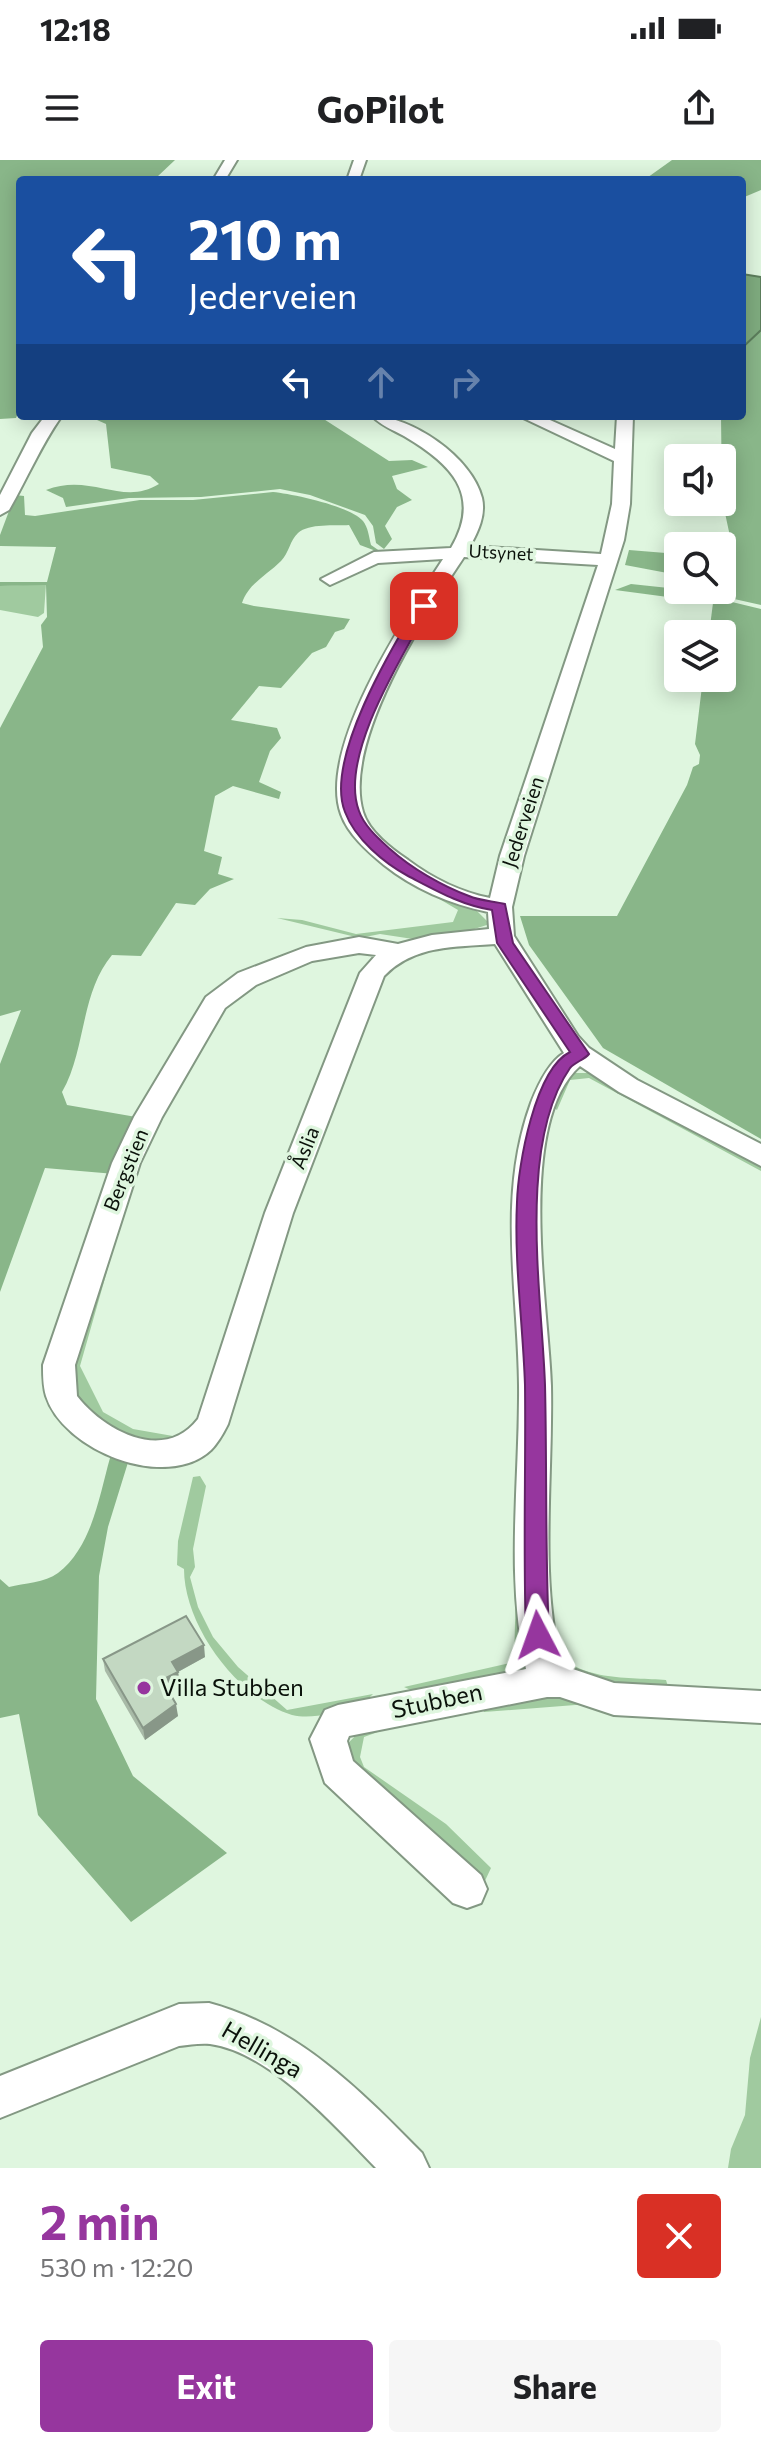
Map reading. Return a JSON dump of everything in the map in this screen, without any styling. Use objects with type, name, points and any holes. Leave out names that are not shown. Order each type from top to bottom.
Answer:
[{"type":"street","points":[[0,510],[33,453],[40,433],[51,420]]},
{"type":"street","name":"Utsynet","points":[[387,420],[435,449],[464,479],[472,496],[473,514],[458,552],[415,621],[368,710],[353,753],[349,797],[361,827],[399,865],[466,901],[500,907]]},
{"type":"street","points":[[536,420],[621,458]]},
{"type":"street","name":"Jederveien","points":[[625,420],[621,504],[608,560],[512,856],[500,907],[502,936],[580,1054],[641,1093],[761,1156]]},
{"type":"street","name":"Utsynet","points":[[330,579],[374,558],[458,552],[608,560]]},
{"type":"street","points":[[396,951],[502,936]]},
{"type":"street","name":"Bergstien","points":[[187,1450],[152,1453],[102,1437],[82,1425],[70,1411],[59,1384],[59,1365],[126,1163],[203,1018],[232,988],[306,955],[359,945],[396,951]]},
{"type":"street","name":"Åslia","points":[[187,1450],[202,1441],[212,1424],[279,1213],[363,992],[383,960],[396,951]]},
{"type":"street","points":[[547,1681],[538,1635],[534,1582],[535,1386],[525,1219],[534,1146],[550,1092],[565,1062],[580,1054]]},
{"type":"street","name":"Stubben","points":[[467,1889],[338,1771],[329,1747],[331,1730],[338,1722],[547,1681],[560,1681],[614,1699],[761,1707]]},
{"type":"street","name":"Hellinga","points":[[0,2097],[179,2025],[199,2020],[219,2023],[292,2063],[339,2101],[407,2168]]},
{"type":"shaded area","points":[[0,160],[175,160],[158,176],[16,176],[16,418],[0,419]]},
{"type":"shaded area","points":[[672,160],[761,160],[761,190],[746,196],[746,176],[650,176]]},
{"type":"shaded area","points":[[746,275],[761,277],[761,330],[746,344]]},
{"type":"shaded area","points":[[761,330],[761,605],[736,599],[736,532],[729,532],[726,516],[736,516],[736,444],[721,444],[721,420],[746,420],[746,344]]},
{"type":"shaded area","points":[[97,420],[325,420],[389,461],[412,460],[428,467],[392,476],[397,489],[412,500],[397,507],[385,526],[392,539],[384,549],[376,543],[373,526],[365,515],[310,495],[280,489],[201,497],[129,498],[66,507],[63,498],[46,490],[77,485],[132,492],[159,484],[150,476],[111,468],[106,424]]},
{"type":"shaded area","points":[[273,492],[346,510],[363,521],[371,545],[384,554],[360,545],[349,525],[309,528],[295,536],[284,558],[245,596],[242,603],[254,606],[350,619],[344,629],[335,632],[326,647],[312,653],[281,688],[259,686],[231,720],[277,728],[281,738],[270,751],[259,782],[281,792],[279,799],[233,786],[215,796],[204,851],[222,857],[218,874],[234,879],[210,889],[195,905],[176,903],[141,956],[112,955],[102,970],[88,1004],[70,1076],[62,1092],[67,1105],[142,1118],[115,1174],[45,1168],[0,1292],[0,1064],[21,1010],[0,1016],[0,728],[43,647],[41,625],[47,617],[46,585],[0,586],[0,582],[47,582],[56,547],[0,546],[0,535],[15,495],[24,496],[25,515],[35,516],[140,500],[193,500]]},
{"type":"shaded area","points":[[629,550],[664,553],[664,572],[625,565]]},
{"type":"shaded area","points":[[46,584],[44,613],[38,617],[0,610],[0,586]]},
{"type":"shaded area","points":[[631,584],[664,588],[664,596],[615,590]]},
{"type":"shaded area","points":[[736,603],[761,609],[761,1139],[603,1048],[529,945],[520,916],[617,916],[687,785],[693,767],[699,764],[700,755],[695,744],[701,692],[736,692],[736,620],[711,620],[713,604]]},
{"type":"shaded area","points":[[397,874],[477,911],[490,924],[452,936],[413,939],[380,934],[360,938],[277,918],[302,920],[356,934],[453,922],[458,910]]},
{"type":"shaded area","points":[[574,1073],[590,1073],[761,1164],[761,1171],[589,1078],[570,1080],[557,1110],[554,1108],[564,1080]]},
{"type":"shaded area","points":[[152,1131],[131,1187],[80,1366],[103,1412],[133,1429],[190,1439],[150,1446],[80,1415],[66,1377],[111,1224]]},
{"type":"shaded area","points":[[123,1451],[130,1456],[108,1527],[99,1576],[96,1699],[133,1776],[227,1853],[131,1922],[38,1815],[19,1714],[0,1718],[0,1579],[9,1587],[41,1581],[58,1573],[70,1562],[93,1520],[110,1458]]},
{"type":"shaded area","points":[[200,1476],[206,1486],[193,1549],[195,1567],[190,1577],[198,1607],[213,1637],[238,1667],[287,1710],[373,1694],[364,1702],[329,1714],[292,1715],[252,1693],[217,1657],[193,1613],[186,1591],[184,1569],[177,1565],[178,1541],[193,1477]]},
{"type":"shaded area","points":[[546,1536],[555,1646],[563,1658],[589,1672],[666,1680],[669,1690],[589,1684],[570,1676],[558,1662],[546,1622]]},
{"type":"shaded area","points":[[517,1546],[529,1662],[519,1674],[413,1691],[404,1687],[514,1662]]},
{"type":"shaded area","points":[[533,1690],[588,1704],[484,1712],[481,1707]]},
{"type":"shaded area","points":[[463,1707],[467,1713],[419,1717],[364,1737],[360,1757],[364,1767],[446,1824],[491,1868],[483,1885],[406,1822],[343,1761],[343,1751],[353,1739],[380,1722],[414,1713]]},
{"type":"shaded area","points":[[761,2017],[761,2168],[728,2168],[731,2149],[745,2115],[750,2058]]},
{"type":"building","name":"Villa Stubben","points":[[186,1616],[204,1645],[172,1662],[178,1672],[162,1680],[176,1704],[143,1728],[103,1659]]},
{"type":"place","name":"Villa Stubben","points":[[144,1688]]},
{"type":"route","points":[[424,606],[368,710],[355,743],[349,789],[354,818],[383,852],[419,878],[466,901],[500,907],[500,925],[505,943],[580,1054],[561,1067],[550,1092],[537,1130],[527,1186],[526,1249],[535,1386],[533,1521],[538,1635]]}]
